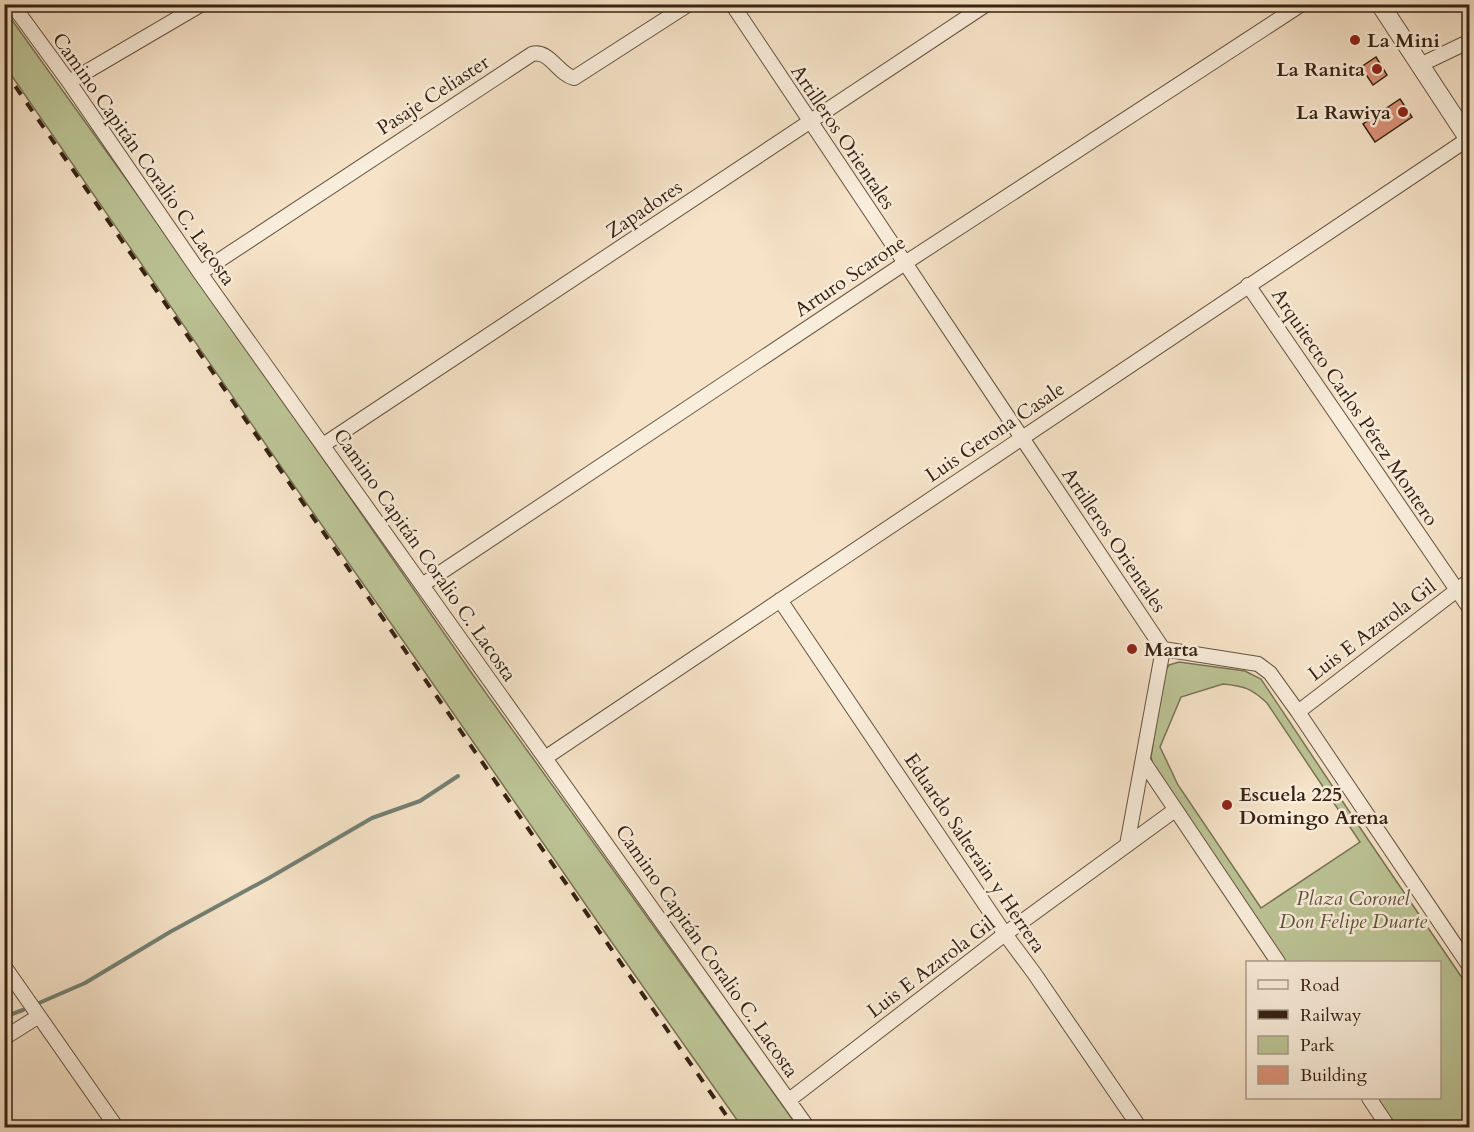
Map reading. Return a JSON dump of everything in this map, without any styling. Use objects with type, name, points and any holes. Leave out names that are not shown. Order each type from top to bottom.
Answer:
[{"type":"street","name":"Camino Capitán Coralio C. Lacosta","points":[[12,4],[69,82],[200,273],[808,1128]]},
{"type":"street","points":[[69,82],[202,4]]},
{"type":"street","name":"Pasaje Celiaster","points":[[200,273],[532,54],[538,52],[544,54],[567,76],[574,78],[689,4]]},
{"type":"street","name":"Artilleros Orientales","points":[[732,4],[1163,649]]},
{"type":"street","name":"Zapadores","points":[[323,445],[987,4]]},
{"type":"street","name":"Arturo Scarone","points":[[422,585],[905,263],[1302,4]]},
{"type":"street","points":[[1380,4],[1469,140]]},
{"type":"street","points":[[1420,65],[1470,40]]},
{"type":"street","name":"Luis Gerona Casale","points":[[544,758],[1248,285],[1469,140]]},
{"type":"street","name":"Arquitecto Carlos Pérez Montero","points":[[1248,285],[1470,609]]},
{"type":"street","name":"Luis E Azarola Gil","points":[[1298,712],[1470,580]]},
{"type":"street","name":"Eduardo Salterain y Herrera","points":[[780,600],[1005,934],[1140,1128]]},
{"type":"street","points":[[1127,845],[1163,649],[1258,664],[1268,670],[1298,712],[1470,967]]},
{"type":"street","points":[[1143,761],[1277,961]]},
{"type":"street","name":"Luis E Azarola Gil","points":[[789,1100],[1005,934],[1175,810]]},
{"type":"street","points":[[4,966],[117,1128]]},
{"type":"street","points":[[4,1038],[39,1016]]},
{"type":"street","points":[[1370,1099],[1389,1128]]},
{"type":"green space","points":[[4,9],[216,304],[473,675],[798,1127],[742,1127],[291,481],[5,66]]},
{"type":"green space","name":"Plaza Coronel Don Felipe Duarte","points":[[1179,662],[1245,671],[1261,679],[1469,988],[1468,1128],[1395,1127],[1376,1099],[1441,1099],[1441,961],[1283,961],[1153,765],[1151,757],[1164,673],[1169,665]],"holes":[[[1223,684],[1252,691],[1267,703],[1360,842],[1261,908],[1178,785],[1160,747],[1181,697]]]},
{"type":"building","points":[[1376,57],[1387,75],[1373,85],[1361,67]]},
{"type":"building","points":[[1400,99],[1412,117],[1375,142],[1363,124]]},
{"type":"waterway","points":[[39,1003],[85,983],[170,932],[372,818],[420,801],[458,776]]},
{"type":"waterway","points":[[4,1017],[23,1010]]},
{"type":"railway","points":[[4,70],[735,1128]]},
{"type":"place","name":"La Mini","points":[[1355,40]]},
{"type":"place","name":"La Ranita","points":[[1377,69]]},
{"type":"place","name":"La Rawiya","points":[[1403,112]]},
{"type":"place","name":"Marta","points":[[1132,649]]},
{"type":"place","name":"Escuela 225 Domingo Arena","points":[[1227,805]]}]
